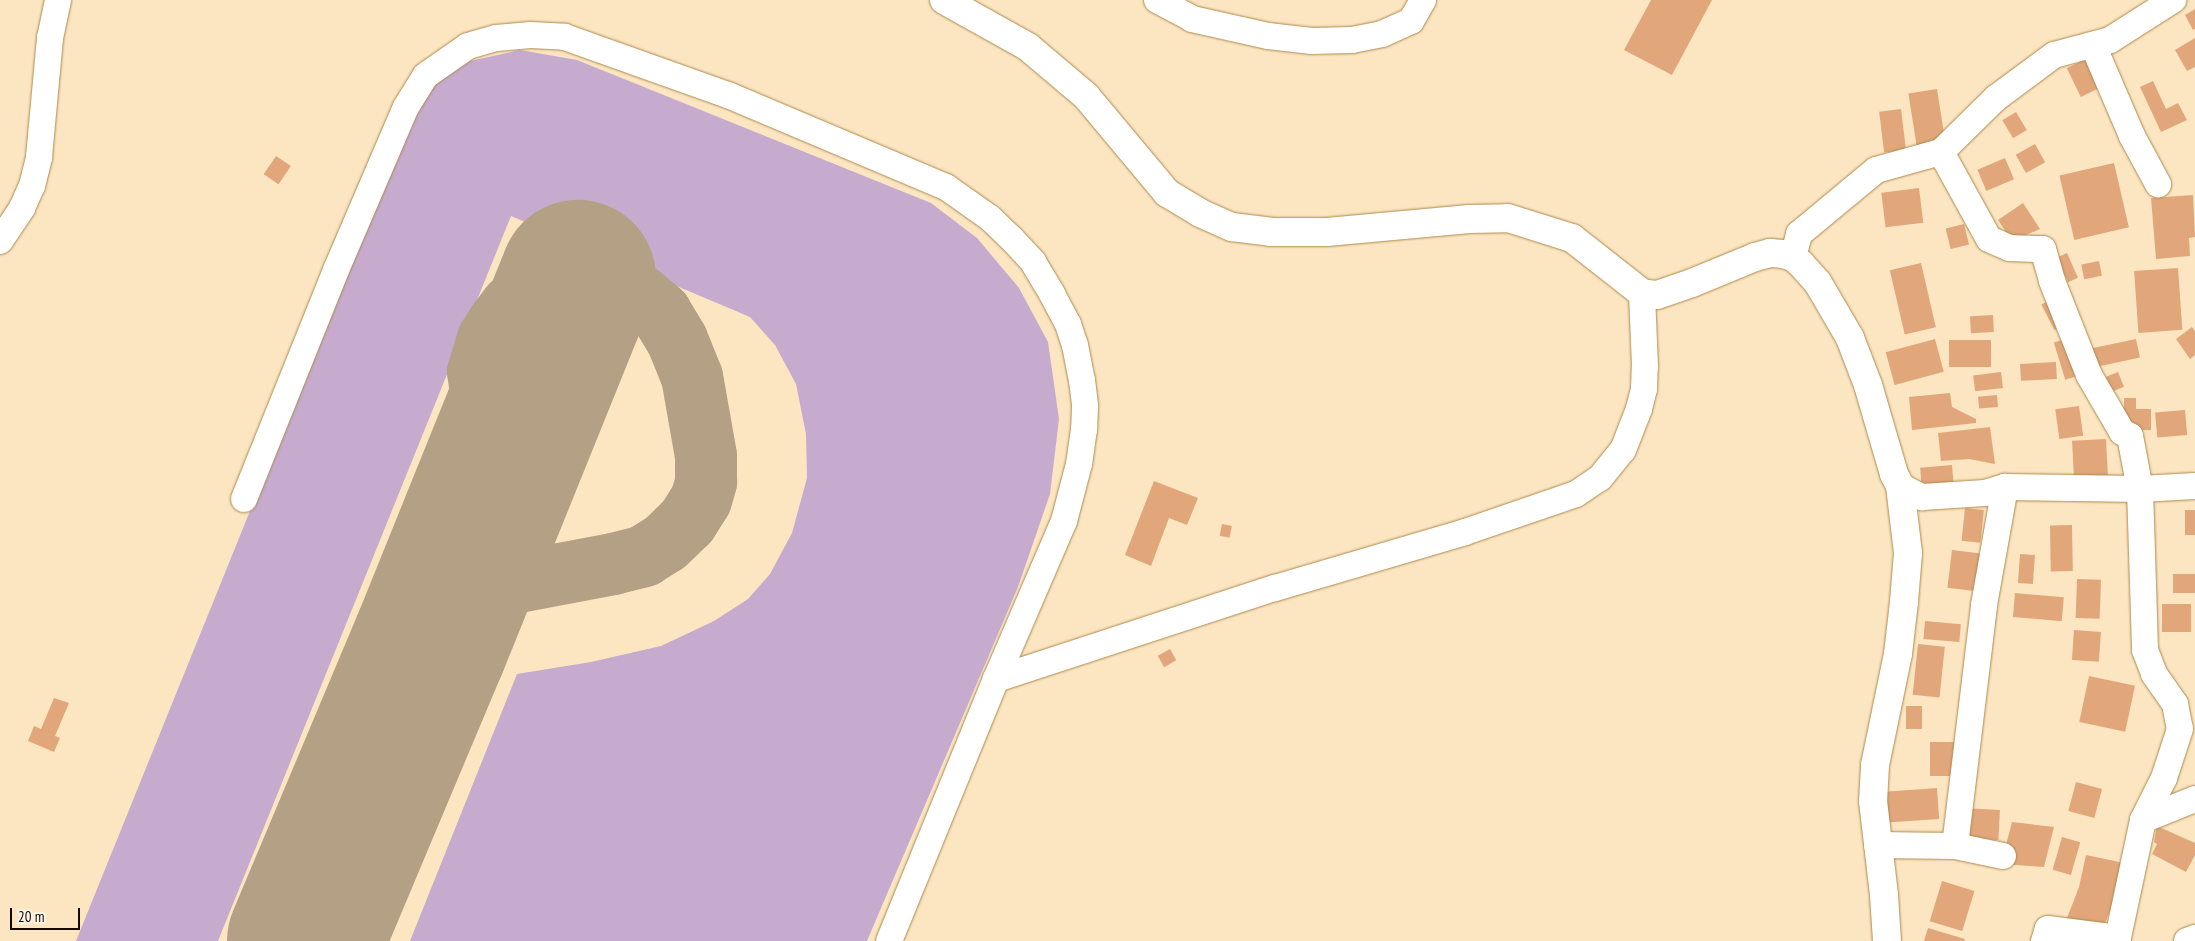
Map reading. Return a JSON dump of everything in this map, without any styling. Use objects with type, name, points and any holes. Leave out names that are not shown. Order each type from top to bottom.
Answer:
[{"type":"main road","points":[[944,0],[1028,47],[1086,96],[1167,193],[1200,213],[1232,227],[1271,232],[1327,232],[1469,219],[1508,218],[1572,238],[1642,293],[1657,295],[1755,257],[1770,254],[1783,254],[1793,257],[1818,283],[1850,338],[1868,385],[1894,474],[1900,486],[1908,553],[1898,654],[1875,764],[1872,801],[1884,895],[1887,941]]},
{"type":"street","points":[[0,241],[22,208],[35,176],[39,157],[50,38],[58,0]]},
{"type":"street","points":[[1156,0],[1192,19],[1268,36],[1312,41],[1352,40],[1382,34],[1410,21],[1423,0]]},
{"type":"street","points":[[1793,257],[1799,234],[1876,170],[1941,152],[1996,98],[2054,55],[2110,40],[2173,0]]},
{"type":"street","points":[[244,499],[336,270],[406,107],[425,76],[468,46],[496,38],[531,35],[565,37],[728,95],[946,186],[990,218],[1033,262],[1068,324],[1075,346],[1085,406],[1084,429],[1079,464],[1064,521],[996,679],[889,941]]},
{"type":"street","points":[[2094,44],[2132,136],[2158,184]]},
{"type":"street","points":[[1941,152],[1989,239],[2008,248],[2043,249],[2052,281],[2089,376],[2122,432],[2130,436],[2140,489],[2145,650],[2154,674],[2175,704],[2180,730],[2164,778],[2144,820],[2124,939],[2048,929],[2044,941]]},
{"type":"street","points":[[996,679],[1275,588],[1465,532],[1576,494],[1600,478],[1623,450],[1639,409],[1644,389],[1645,366],[1642,293]]},
{"type":"street","points":[[1900,486],[1922,498],[1985,493],[2005,487],[2140,489],[2195,486]]},
{"type":"street","points":[[1955,846],[1984,605],[2005,487]]},
{"type":"street","points":[[2144,820],[2195,799]]},
{"type":"street","points":[[1877,844],[1955,846],[2003,856]]},
{"type":"street","points":[[2187,941],[2195,938]]},
{"type":"shaded area","points":[[520,50],[577,60],[931,203],[977,238],[1019,288],[1048,342],[1059,419],[1050,494],[1018,587],[867,941],[410,941],[517,674],[591,662],[661,646],[714,621],[748,599],[770,574],[792,533],[807,478],[806,434],[796,384],[775,345],[750,317],[511,216],[218,941],[76,941],[409,118],[431,83],[466,62]]},
{"type":"building","points":[[1651,0],[1712,0],[1672,75],[1624,50]]},
{"type":"building","points":[[2195,9],[2195,29],[2193,30],[2185,15]]},
{"type":"building","points":[[2195,38],[2195,67],[2187,71],[2175,50]]},
{"type":"building","points":[[2092,56],[2106,85],[2081,97],[2067,68]]},
{"type":"building","points":[[2153,81],[2166,109],[2178,103],[2187,120],[2161,132],[2140,87]]},
{"type":"building","points":[[1937,89],[1945,142],[1917,147],[1908,94]]},
{"type":"building","points":[[1901,109],[1906,150],[1884,152],[1879,112]]},
{"type":"building","points":[[2016,112],[2027,130],[2013,138],[2002,120]]},
{"type":"building","points":[[2035,144],[2045,162],[2026,173],[2016,155]]},
{"type":"building","points":[[276,156],[291,166],[279,184],[264,174]]},
{"type":"building","points":[[2005,158],[2014,179],[1986,191],[1977,170]]},
{"type":"building","points":[[2114,163],[2129,227],[2074,240],[2059,176]]},
{"type":"building","points":[[1919,188],[1923,223],[1886,227],[1881,193]]},
{"type":"building","points":[[2193,195],[2195,237],[2189,238],[2190,256],[2156,259],[2151,198]]},
{"type":"building","points":[[2023,203],[2040,229],[2012,241],[1998,220]]},
{"type":"building","points":[[1964,224],[1969,244],[1951,249],[1946,229]]},
{"type":"building","points":[[2067,253],[2078,278],[2068,282],[2057,257]]},
{"type":"building","points":[[2099,261],[2102,276],[2084,279],[2081,264]]},
{"type":"building","points":[[1921,263],[1936,327],[1905,335],[1890,270]]},
{"type":"building","points":[[2178,268],[2182,330],[2138,333],[2134,271]]},
{"type":"building","points":[[2052,299],[2065,325],[2054,330],[2041,304]]},
{"type":"building","points":[[1993,315],[1994,332],[1971,333],[1970,316]]},
{"type":"building","points":[[2192,327],[2195,331],[2195,355],[2190,359],[2176,339]]},
{"type":"building","points":[[2072,337],[2083,374],[2065,380],[2054,343]]},
{"type":"building","points":[[1935,339],[1944,372],[1895,385],[1886,352]]},
{"type":"building","points":[[2136,339],[2140,358],[2096,367],[2092,348]]},
{"type":"building","points":[[1949,340],[1991,340],[1991,367],[1949,367]]},
{"type":"building","points":[[2056,362],[2057,379],[2021,381],[2020,364]]},
{"type":"building","points":[[2001,372],[2003,388],[1975,391],[1973,375]]},
{"type":"building","points":[[2118,372],[2124,387],[2106,394],[2100,379]]},
{"type":"building","points":[[1950,393],[1952,407],[1976,419],[1976,423],[1912,430],[1909,397]]},
{"type":"building","points":[[1997,395],[1998,407],[1979,409],[1978,397]]},
{"type":"building","points":[[2124,398],[2136,398],[2136,409],[2151,409],[2151,430],[2124,430]]},
{"type":"building","points":[[2079,406],[2083,436],[2059,439],[2055,409]]},
{"type":"building","points":[[2185,410],[2187,435],[2157,438],[2155,413]]},
{"type":"building","points":[[1990,427],[1995,464],[1969,459],[1941,461],[1938,433]]},
{"type":"building","points":[[2106,439],[2108,480],[2074,482],[2072,441]]},
{"type":"building","points":[[1952,465],[1954,489],[1922,492],[1920,468]]},
{"type":"building","points":[[1154,481],[1198,498],[1187,525],[1169,518],[1151,566],[1125,555]]},
{"type":"building","points":[[1965,508],[1984,510],[1980,543],[1962,541]]},
{"type":"building","points":[[2185,510],[2195,510],[2195,535],[2185,535]]},
{"type":"building","points":[[1222,524],[1232,526],[1230,538],[1220,536]]},
{"type":"building","points":[[2050,525],[2072,525],[2073,571],[2051,571]]},
{"type":"building","points":[[1952,550],[1985,554],[1980,592],[1947,588]]},
{"type":"building","points":[[2020,554],[2035,555],[2033,584],[2018,583]]},
{"type":"building","points":[[2173,574],[2195,574],[2195,593],[2173,593]]},
{"type":"building","points":[[2077,579],[2101,580],[2100,619],[2076,618]]},
{"type":"building","points":[[2015,593],[2064,597],[2062,621],[2013,617]]},
{"type":"building","points":[[2162,604],[2191,604],[2191,632],[2162,632]]},
{"type":"building","points":[[1925,621],[1961,624],[1959,642],[1923,639]]},
{"type":"building","points":[[2074,630],[2101,632],[2099,662],[2072,660]]},
{"type":"building","points":[[1918,644],[1945,647],[1940,698],[1913,695]]},
{"type":"building","points":[[1170,649],[1176,660],[1164,667],[1158,656]]},
{"type":"building","points":[[2089,676],[2135,686],[2125,732],[2079,722]]},
{"type":"building","points":[[54,698],[69,703],[55,736],[60,738],[54,752],[28,741],[34,726],[41,729]]},
{"type":"building","points":[[1906,706],[1922,706],[1922,729],[1906,729]]},
{"type":"building","points":[[1930,742],[1960,742],[1960,776],[1930,776]]},
{"type":"building","points":[[2076,782],[2102,789],[2094,818],[2068,811]]},
{"type":"building","points":[[1937,788],[1939,819],[1887,823],[1885,792]]},
{"type":"building","points":[[1963,808],[2000,810],[1998,840],[1961,838]]},
{"type":"building","points":[[2012,822],[2054,827],[2044,867],[2001,864]]},
{"type":"building","points":[[2157,826],[2195,843],[2195,855],[2186,872],[2152,854],[2157,844],[2154,842]]},
{"type":"building","points":[[2062,837],[2080,842],[2071,875],[2053,870]]},
{"type":"building","points":[[2086,855],[2124,863],[2116,895],[2104,926],[2067,918],[2079,887]]},
{"type":"building","points":[[1942,881],[1975,891],[1962,931],[1930,921]]},
{"type":"building","points":[[1928,928],[1965,939],[1964,941],[1924,941]]},
{"type":"taxiway","points":[[430,644],[494,593],[518,582],[613,564],[644,556],[665,543],[687,522],[701,500],[706,482],[706,456],[692,377],[677,340],[661,313],[642,297],[618,283],[599,279],[578,278],[530,294],[511,306],[498,323],[488,339],[478,372],[485,419],[487,455],[478,524]]},
{"type":"runway","points":[[305,941],[430,644],[578,278]]}]
